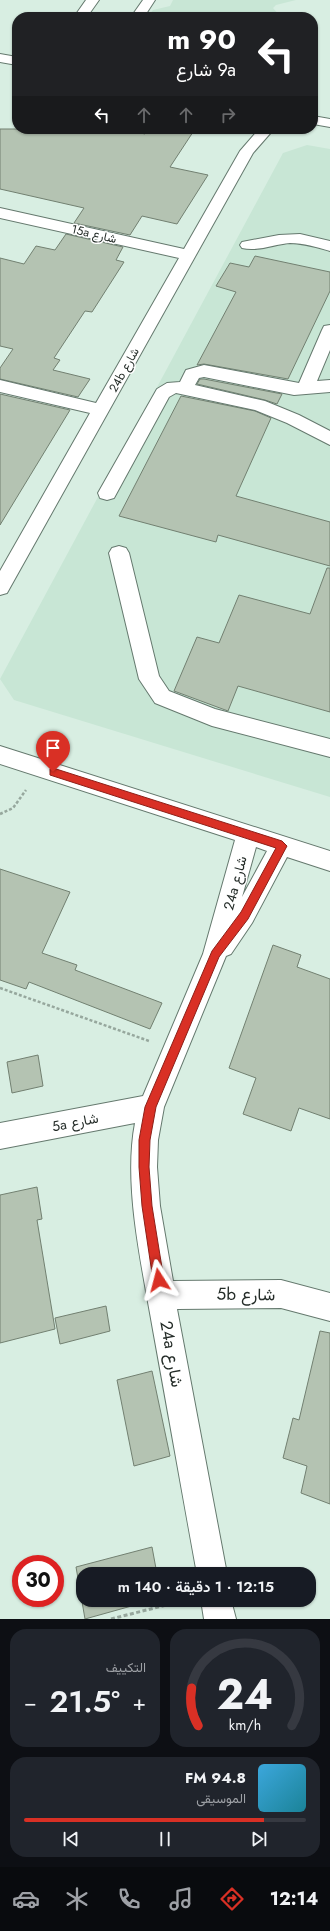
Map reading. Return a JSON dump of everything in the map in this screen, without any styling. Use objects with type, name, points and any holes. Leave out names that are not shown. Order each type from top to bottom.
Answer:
[{"type":"street","points":[[84,12],[93,0]]},
{"type":"street","points":[[141,12],[149,0]]},
{"type":"street","points":[[0,58],[12,60]]},
{"type":"street","points":[[318,121],[330,123]]},
{"type":"street","name":"24b شارع","points":[[247,151],[249,134]]},
{"type":"street","name":"24b شارع","points":[[0,588],[247,151],[262,134]]},
{"type":"street","name":"15a شارع","points":[[0,213],[188,255]]},
{"type":"street","points":[[248,245],[283,238],[300,238],[316,240],[330,246]]},
{"type":"street","points":[[306,389],[330,330]]},
{"type":"street","points":[[185,388],[192,374],[204,371],[283,388],[306,389],[330,386]]},
{"type":"street","points":[[0,386],[101,410]]},
{"type":"street","points":[[107,493],[163,393],[173,387],[185,388],[259,405],[293,419],[330,439]]},
{"type":"street","points":[[119,553],[149,679],[162,697],[212,717],[330,748]]},
{"type":"street","points":[[0,755],[330,861]]},
{"type":"street","name":"24a شارع","points":[[211,1567],[161,1295],[147,1206],[144,1167],[145,1140],[150,1107],[216,954],[248,834]]},
{"type":"street","name":"24a شارع","points":[[216,954],[244,916],[282,846]]},
{"type":"street","name":"5a شارع","points":[[0,1136],[150,1107]]},
{"type":"street","name":"5b شارع","points":[[161,1295],[281,1294],[330,1307]]},
{"type":"street","points":[[217,1607],[220,1619]]},
{"type":"path","points":[[0,814],[13,809],[18,803],[38,767]]},
{"type":"path","points":[[0,988],[174,1049]]},
{"type":"path","points":[[111,1619],[158,1607]]},
{"type":"shaded area","points":[[173,0],[296,0],[276,5],[273,8],[277,12],[151,12],[153,10],[170,6]]},
{"type":"shaded area","points":[[307,145],[330,149],[330,797],[14,700],[0,679],[283,153]]},
{"type":"building","points":[[0,129],[12,129],[12,134],[192,134],[170,167],[208,175],[177,224],[142,216],[130,235],[74,223],[84,208],[0,189]]},
{"type":"building","points":[[66,234],[123,247],[116,260],[124,262],[92,312],[85,311],[54,358],[60,360],[53,370],[90,379],[78,397],[0,379],[0,368],[13,349],[0,346],[0,258],[24,264],[36,246],[55,250]]},
{"type":"building","points":[[255,256],[330,272],[330,291],[288,379],[204,364],[197,365],[236,292],[216,286],[230,263],[249,267]]},
{"type":"building","points":[[200,379],[282,394],[277,404],[197,384]]},
{"type":"building","points":[[0,394],[70,410],[0,525]]},
{"type":"building","points":[[181,396],[255,411],[271,418],[236,496],[330,522],[330,566],[218,535],[216,542],[119,516]]},
{"type":"building","points":[[327,568],[330,568],[330,712],[238,686],[228,711],[174,691],[197,637],[219,643],[239,595],[310,614]]},
{"type":"building","points":[[0,869],[70,892],[42,953],[77,965],[75,970],[162,1003],[150,1029],[29,982],[26,989],[0,980]]},
{"type":"building","points":[[273,945],[301,955],[297,967],[330,979],[330,1119],[299,1108],[291,1131],[243,1114],[256,1078],[229,1068]]},
{"type":"building","points":[[38,1055],[43,1086],[12,1093],[7,1062]]},
{"type":"building","points":[[37,1187],[42,1219],[37,1220],[55,1329],[0,1343],[0,1195]]},
{"type":"building","points":[[106,1306],[110,1331],[60,1344],[55,1318]]},
{"type":"building","points":[[320,1331],[330,1333],[330,1504],[301,1493],[307,1466],[283,1458],[293,1418],[299,1420]]},
{"type":"building","points":[[152,1371],[170,1456],[134,1466],[117,1380]]},
{"type":"building","points":[[152,1547],[156,1567],[76,1567]]},
{"type":"building","points":[[83,1607],[128,1607],[85,1619]]},
{"type":"route","points":[[53,772],[282,846],[244,916],[216,954],[150,1107],[145,1140],[144,1167],[147,1206],[159,1280]]}]
